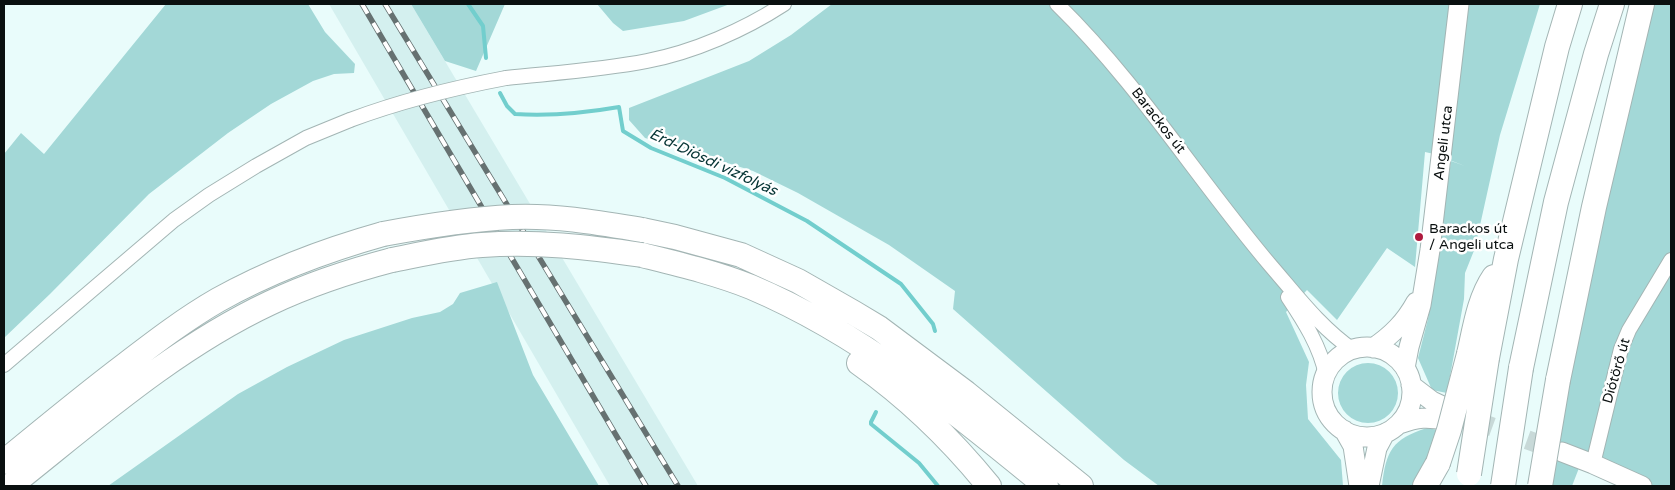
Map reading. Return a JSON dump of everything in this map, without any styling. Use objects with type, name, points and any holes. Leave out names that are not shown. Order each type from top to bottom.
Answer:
[{"type":"highway","points":[[1425,486],[1438,463],[1478,356],[1506,259],[1557,47],[1570,4]]},
{"type":"highway","points":[[1503,486],[1521,368],[1556,202],[1596,54],[1612,4]]},
{"type":"highway","points":[[1540,486],[1558,380],[1588,236],[1642,4]]},
{"type":"highway","points":[[4,462],[155,342],[218,301],[257,280],[348,244],[383,234],[437,224],[514,217],[595,222],[675,237],[741,255],[798,281],[854,313],[912,352],[1079,483]]},
{"type":"highway","points":[[10,486],[119,399],[178,356],[216,332],[269,303],[335,276],[392,260],[481,245],[518,244],[590,247],[642,255],[695,268],[750,287],[800,310],[864,348],[926,392],[1046,486]]},
{"type":"highway","points":[[750,287],[863,366],[916,407],[945,434],[989,486]]},
{"type":"highway","points":[[1468,480],[1478,356]]},
{"type":"street","points":[[4,365],[174,220],[209,195],[306,138],[350,120],[420,96],[453,88],[506,78],[617,66],[672,55],[747,25],[784,4]]},
{"type":"street","name":"Barackos út","points":[[1057,4],[1103,51],[1253,244],[1323,326],[1353,350]]},
{"type":"street","name":"Angeli utca","points":[[1408,377],[1409,347],[1421,305],[1435,217],[1459,4]]},
{"type":"street","name":"Barackos út","points":[[1253,244],[1300,316],[1322,356],[1326,375]]},
{"type":"street","name":"Diótörő út","points":[[1593,464],[1621,349],[1629,330],[1671,260]]},
{"type":"street","name":"Angeli utca","points":[[1373,348],[1392,334],[1407,318],[1424,283]]},
{"type":"street","points":[[1369,486],[1377,448],[1392,429],[1404,418],[1409,408],[1413,394],[1408,377],[1398,359],[1373,348],[1353,350],[1337,360],[1326,375],[1323,395],[1329,415],[1344,430],[1354,436],[1361,437],[1378,436],[1392,429],[1415,418],[1448,415],[1432,402],[1408,377]]},
{"type":"street","points":[[1344,430],[1353,446],[1359,486]]},
{"type":"street","points":[[1562,452],[1642,486]]},
{"type":"shaded area","points":[[166,4],[308,4],[325,32],[355,64],[354,73],[334,74],[313,81],[271,104],[228,133],[149,194],[4,338],[4,154],[21,133],[44,154]]},
{"type":"shaded area","points":[[329,4],[411,4],[698,486],[610,486]]},
{"type":"shaded area","points":[[411,4],[505,4],[476,71],[445,61]]},
{"type":"shaded area","points":[[597,4],[730,4],[684,21],[623,31],[613,23]]},
{"type":"shaded area","points":[[832,4],[1540,4],[1500,135],[1475,248],[1465,273],[1464,299],[1447,393],[1432,390],[1418,358],[1428,319],[1451,161],[1465,166],[1434,154],[1425,152],[1415,267],[1387,248],[1337,320],[1307,290],[1286,312],[1309,362],[1306,385],[1308,419],[1341,460],[1343,486],[1159,486],[1124,460],[953,309],[955,291],[889,245],[798,193],[753,171],[645,138],[629,120],[629,108],[749,61],[791,35]]},
{"type":"shaded area","points":[[1650,4],[1671,4],[1671,486],[1618,486],[1579,468],[1572,486],[1547,486],[1581,296]]},
{"type":"shaded area","points":[[497,282],[533,375],[599,486],[108,486],[238,394],[287,367],[344,340],[412,318],[440,312],[453,304],[460,293]]},
{"type":"shaded area","points":[[1362,363],[1374,363],[1390,371],[1396,381],[1398,393],[1396,405],[1390,415],[1374,423],[1362,423],[1346,415],[1338,399],[1338,387],[1346,371]]},
{"type":"shaded area","points":[[1427,428],[1438,430],[1434,446],[1413,486],[1382,486],[1386,464],[1393,448],[1406,437]]},
{"type":"waterway","name":"Érd-Diósdi vízfolyás","points":[[468,4],[483,26],[486,58]]},
{"type":"waterway","name":"Érd-Diósdi vízfolyás","points":[[500,93],[507,106],[515,114],[567,114],[619,107],[623,131],[651,148],[725,178],[807,221],[901,284],[933,324],[935,331]]},
{"type":"waterway","name":"Érd-Diósdi vízfolyás","points":[[876,412],[871,424],[919,463],[938,486]]},
{"type":"tunnel","points":[[1449,409],[1558,451]]},
{"type":"railway","points":[[362,4],[646,486]]},
{"type":"railway","points":[[385,4],[678,486]]},
{"type":"place","name":"Barackos út / Angeli utca","points":[[1419,237]]}]
